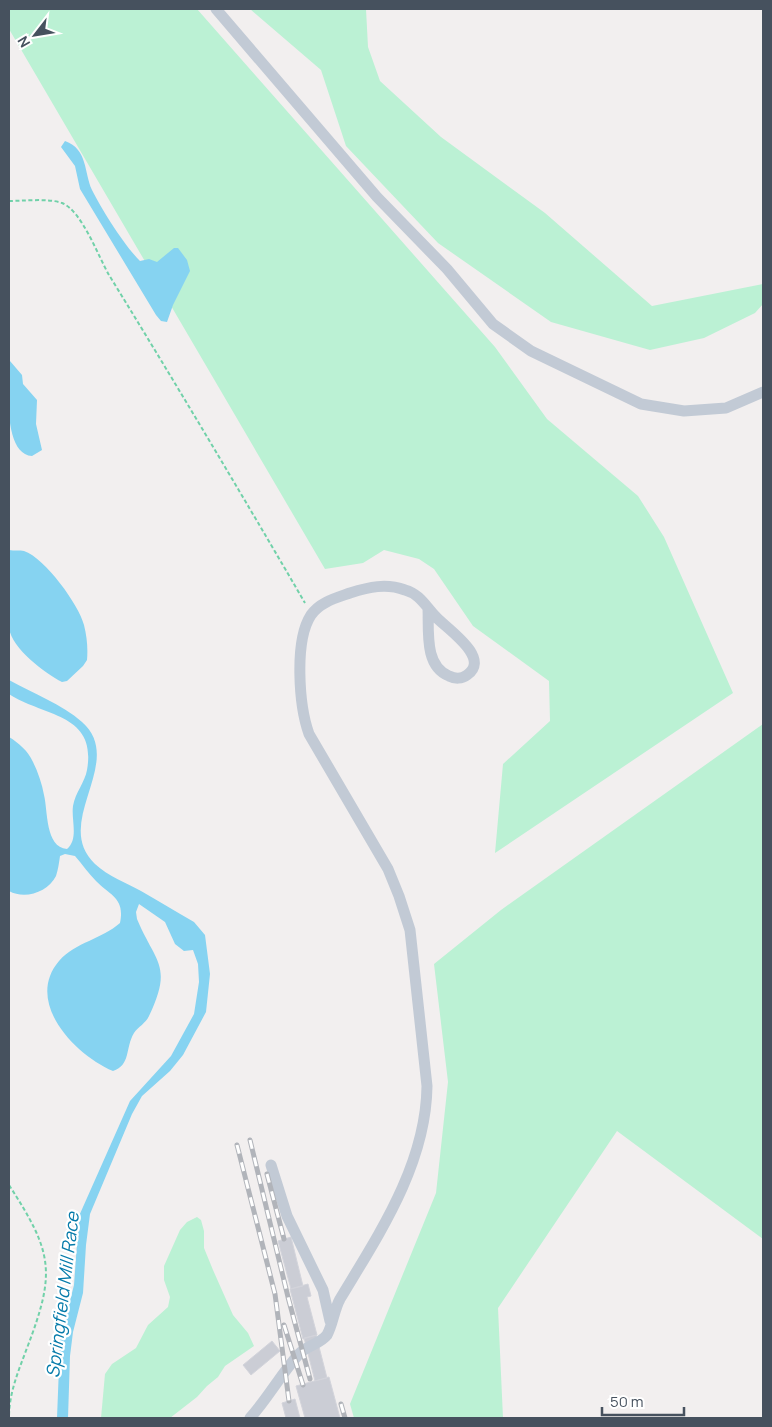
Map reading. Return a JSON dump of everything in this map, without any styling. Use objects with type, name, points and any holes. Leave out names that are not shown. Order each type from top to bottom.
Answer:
[{"type":"lane","points":[[216,9],[377,197],[446,269],[493,324],[531,351],[641,404],[684,411],[726,408],[763,392]]},
{"type":"lane","points":[[250,1418],[300,1354],[322,1339],[330,1328],[334,1312],[384,1227],[404,1183],[417,1145],[426,1108],[426,1086],[410,930],[388,869],[309,734],[300,698],[301,660],[307,624],[312,614],[324,602],[372,586],[406,590],[417,596],[467,646],[472,654],[473,669],[468,675],[461,678],[446,675],[432,660],[428,608]]},
{"type":"lane","points":[[271,1165],[287,1216],[323,1290],[330,1328]]},
{"type":"path","points":[[9,202],[29,200],[62,203],[78,218],[106,270],[216,449],[312,614]]},
{"type":"path","points":[[9,1185],[40,1239],[46,1268],[44,1294],[14,1382],[9,1418]]},
{"type":"path","points":[[9,1284],[9,1298]]},
{"type":"green space","points":[[9,9],[197,9],[495,347],[547,419],[638,496],[664,537],[733,693],[495,853],[503,764],[550,721],[549,681],[473,626],[434,569],[419,559],[384,550],[363,563],[325,569],[9,29]]},
{"type":"green space","points":[[250,9],[366,9],[368,47],[380,81],[441,137],[545,213],[652,306],[763,284],[763,304],[755,313],[704,338],[650,350],[551,322],[438,243],[346,146],[321,70]]},
{"type":"green space","points":[[763,724],[763,1239],[617,1131],[498,1308],[503,1418],[354,1418],[350,1404],[436,1193],[448,1082],[434,964],[501,910]]},
{"type":"green space","points":[[197,1217],[201,1220],[204,1231],[204,1248],[213,1270],[233,1315],[248,1333],[254,1346],[225,1366],[218,1377],[197,1397],[170,1418],[101,1418],[105,1374],[112,1364],[136,1348],[148,1325],[168,1307],[170,1297],[164,1280],[164,1266],[180,1230],[187,1222]]},
{"type":"water","points":[[65,141],[78,150],[82,156],[89,183],[96,198],[120,237],[140,261],[149,259],[157,262],[174,248],[178,248],[187,260],[190,271],[173,305],[167,322],[161,321],[156,315],[80,189],[75,166],[61,147]]},
{"type":"water","points":[[9,355],[10,361],[22,375],[23,384],[37,400],[36,424],[42,450],[32,456],[22,452],[15,442],[11,429],[8,396]]},
{"type":"water","points":[[9,550],[24,551],[42,563],[60,583],[81,616],[87,638],[87,660],[67,681],[62,682],[47,673],[23,652],[11,636],[7,610]]},
{"type":"water","points":[[9,680],[56,704],[74,716],[82,722],[94,738],[97,755],[83,811],[81,830],[84,847],[95,864],[106,872],[194,922],[205,935],[210,974],[206,1012],[183,1055],[170,1071],[142,1096],[132,1114],[90,1214],[83,1293],[73,1332],[70,1356],[68,1418],[57,1418],[60,1341],[74,1285],[79,1216],[130,1101],[171,1056],[194,1014],[199,982],[198,964],[193,950],[184,951],[175,944],[165,922],[139,904],[136,912],[137,919],[159,965],[161,975],[160,986],[148,1018],[131,1039],[123,1065],[113,1071],[98,1063],[70,1040],[59,1025],[51,1010],[47,993],[50,977],[59,961],[73,949],[120,923],[120,908],[115,898],[96,881],[75,856],[65,854],[60,856],[56,876],[42,890],[22,895],[9,891],[9,737],[29,754],[37,770],[42,787],[51,835],[60,847],[67,849],[73,840],[73,806],[86,774],[88,751],[84,737],[76,727],[65,719],[23,702],[9,694]]},
{"type":"building","points":[[291,1237],[303,1286],[291,1289],[278,1241]]},
{"type":"building","points":[[308,1284],[311,1296],[307,1297],[317,1335],[303,1339],[290,1289]]},
{"type":"building","points":[[316,1335],[327,1378],[315,1381],[304,1338]]},
{"type":"building","points":[[272,1341],[280,1351],[251,1375],[243,1365]]},
{"type":"building","points":[[329,1377],[340,1418],[305,1418],[296,1386]]},
{"type":"building","points":[[295,1399],[300,1418],[286,1418],[282,1403]]},
{"type":"railway","points":[[250,1140],[310,1379]]},
{"type":"railway","points":[[237,1145],[275,1294],[289,1401]]},
{"type":"railway","points":[[267,1174],[284,1239]]},
{"type":"railway","points":[[284,1325],[303,1385]]},
{"type":"railway","points":[[341,1404],[345,1418]]},
{"type":"water label","name":"Springfield Mill Race","points":[[63,1295]]}]
